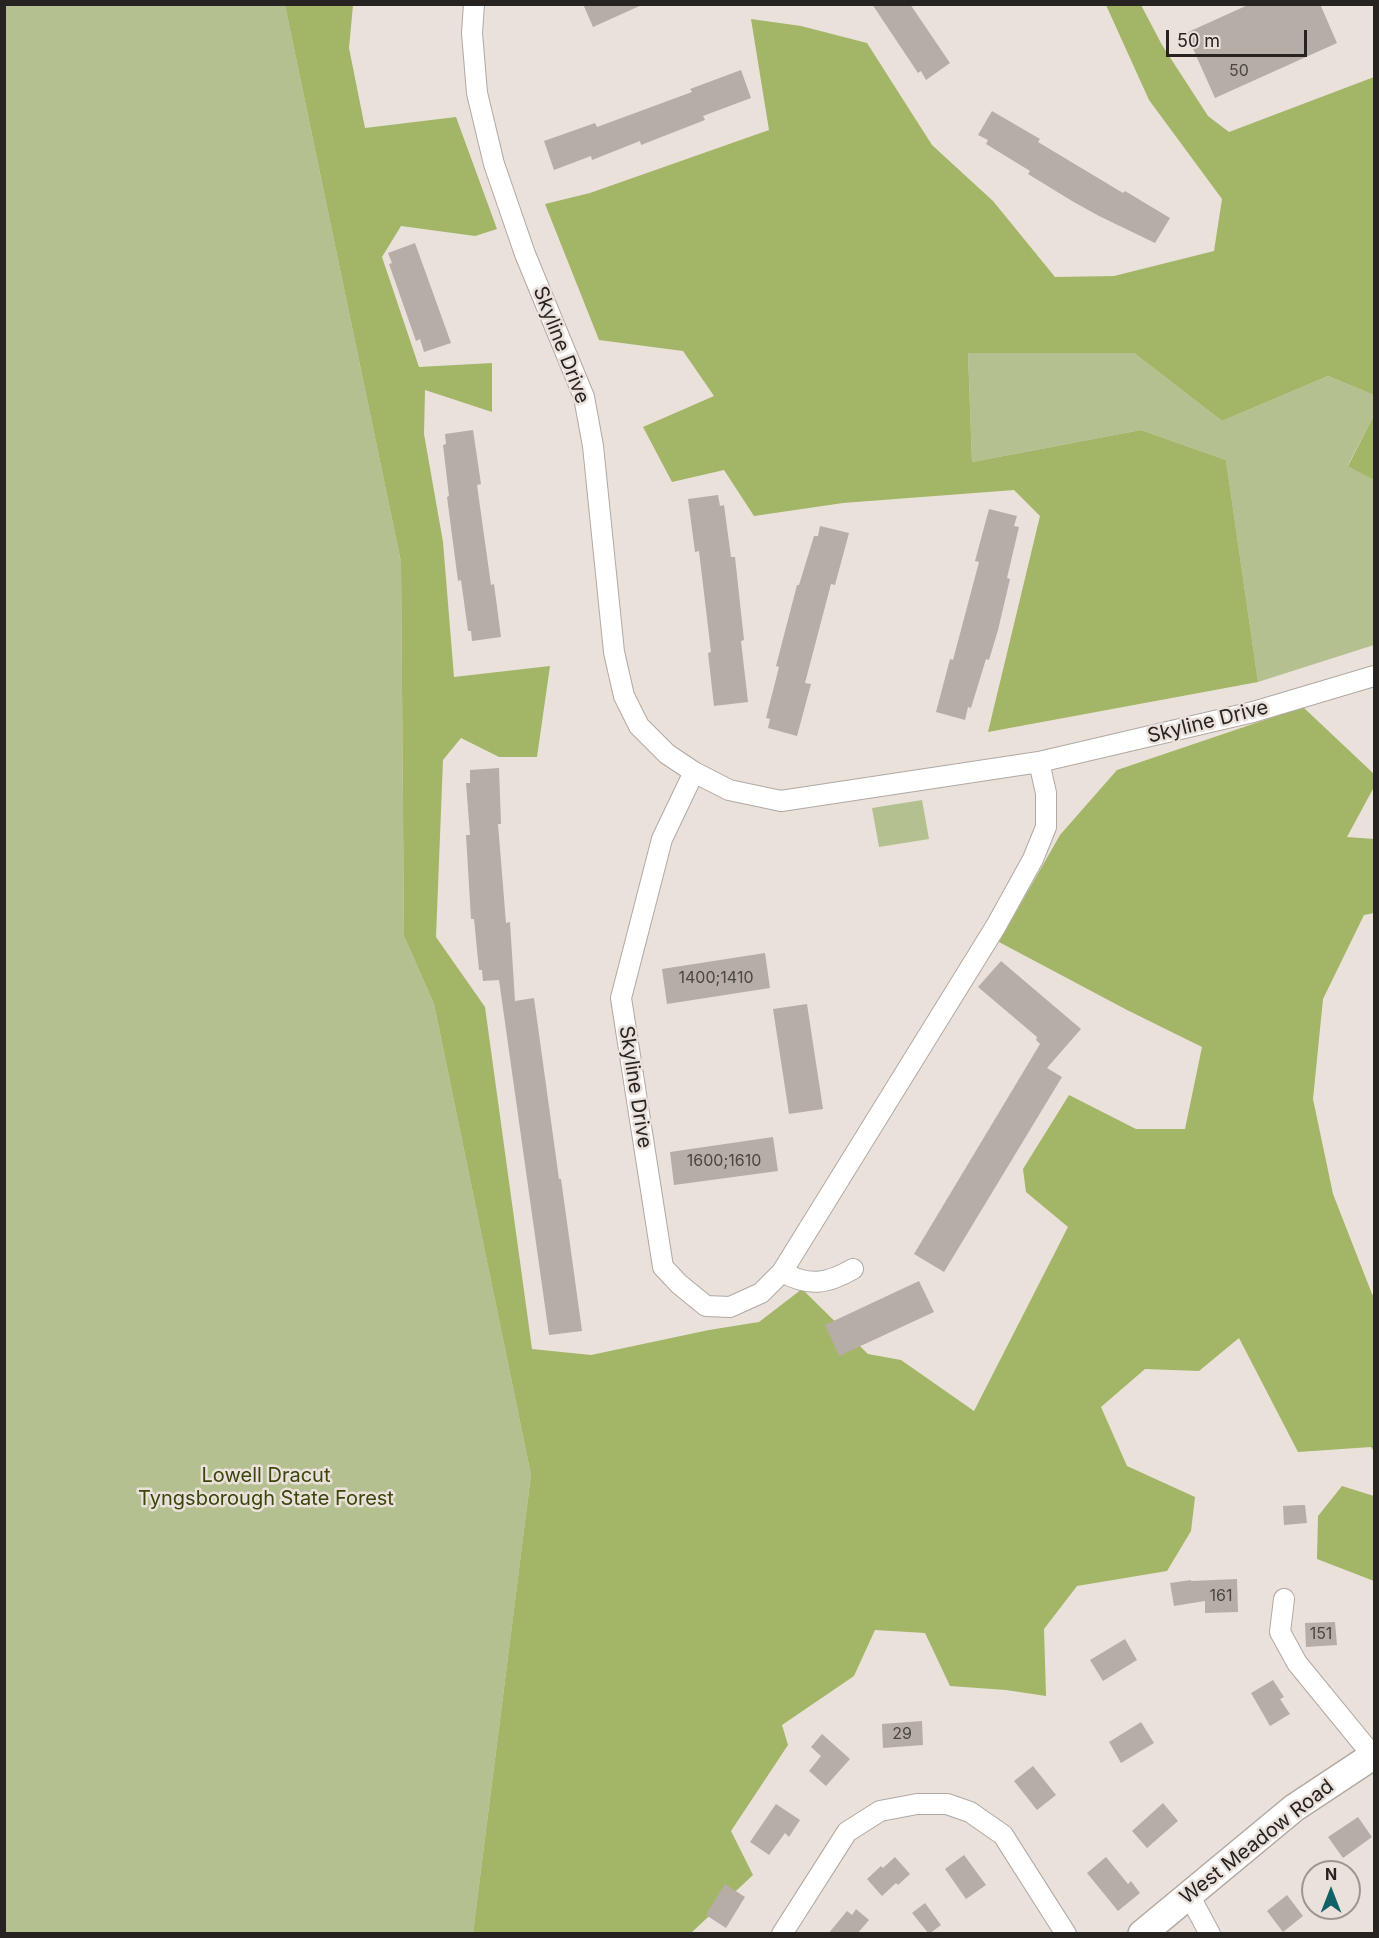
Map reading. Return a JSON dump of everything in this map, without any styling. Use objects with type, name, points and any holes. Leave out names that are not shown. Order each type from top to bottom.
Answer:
[{"type":"street","name":"Skyline Drive","points":[[474,4],[472,33],[477,93],[494,164],[525,254],[584,397],[593,446],[615,652],[624,696],[639,726],[667,754],[694,772],[729,790],[781,801],[1039,762],[1253,712],[1374,676]]},
{"type":"street","name":"Skyline Drive","points":[[694,772],[662,839],[621,998],[663,1267],[679,1284],[706,1306],[730,1307],[761,1293],[782,1272],[996,926],[1033,859],[1046,827],[1046,793],[1039,762]]},
{"type":"street","points":[[782,1272],[798,1280],[813,1283],[834,1278],[854,1269]]},
{"type":"street","points":[[1284,1599],[1280,1632],[1297,1663],[1373,1756]]},
{"type":"street","name":"West Meadow Road","points":[[1142,1934],[1294,1808],[1373,1756]]},
{"type":"street","points":[[782,1934],[847,1832],[880,1811],[917,1804],[947,1804],[970,1812],[1003,1835],[1066,1934]]},
{"type":"street","points":[[1189,1895],[1210,1934]]},
{"type":"green space","name":"Lowell Dracut Tyngsborough State Forest","points":[[5,5],[285,5],[401,562],[404,936],[434,1004],[531,1475],[473,1933],[5,1934]]},
{"type":"green space","points":[[285,5],[353,5],[349,48],[365,128],[456,117],[497,229],[475,236],[401,226],[382,257],[419,367],[492,363],[492,412],[425,390],[424,434],[443,542],[454,677],[550,666],[537,757],[499,757],[461,738],[443,760],[436,937],[485,1007],[532,1349],[591,1355],[759,1322],[802,1289],[868,1354],[901,1360],[974,1411],[1068,1227],[1026,1192],[1023,1169],[1069,1095],[1136,1129],[1185,1129],[1202,1047],[999,942],[1060,835],[1117,770],[1303,707],[1374,774],[1374,787],[1347,837],[1374,839],[1374,913],[1364,915],[1323,999],[1313,1099],[1333,1194],[1374,1296],[1374,1451],[1371,1447],[1298,1452],[1239,1338],[1199,1371],[1145,1369],[1101,1407],[1127,1466],[1195,1497],[1191,1531],[1167,1571],[1077,1586],[1044,1629],[1046,1696],[1006,1690],[950,1686],[925,1633],[875,1630],[854,1676],[782,1725],[788,1745],[731,1831],[753,1875],[691,1933],[473,1933],[531,1475],[434,1004],[404,936],[401,562]]},
{"type":"green space","points":[[1106,5],[1141,5],[1162,45],[1208,116],[1229,132],[1374,77],[1374,395],[1328,376],[1222,421],[1134,353],[968,353],[972,462],[1141,430],[1226,460],[1258,682],[988,732],[1040,516],[1014,490],[843,503],[754,516],[724,470],[672,482],[643,427],[714,396],[683,351],[599,340],[545,204],[590,193],[769,130],[751,19],[801,26],[867,43],[932,145],[993,201],[1055,277],[1114,276],[1214,251],[1222,199],[1149,100]]},
{"type":"green space","points":[[968,353],[1134,353],[1222,421],[1328,376],[1374,395],[1374,415],[1348,465],[1374,480],[1374,645],[1258,682],[1226,460],[1141,430],[972,462]]},
{"type":"green space","points":[[1374,415],[1374,480],[1348,466]]},
{"type":"green space","points":[[922,800],[929,839],[879,847],[872,808]]},
{"type":"green space","points":[[1342,1486],[1374,1496],[1374,1581],[1317,1559],[1318,1516]]},
{"type":"building","points":[[583,4],[644,4],[593,27]]},
{"type":"building","points":[[872,4],[910,4],[950,63],[926,80],[921,71],[918,73]]},
{"type":"building","points":[[1250,4],[1320,4],[1337,43],[1215,98],[1186,33]]},
{"type":"building","points":[[741,70],[751,98],[703,116],[705,120],[641,145],[640,141],[592,160],[591,156],[554,170],[544,141],[595,123],[597,127],[692,92],[690,89]]},
{"type":"building","points":[[992,111],[1040,139],[1038,142],[1170,218],[1155,243],[1072,201],[1028,174],[1030,171],[986,144],[988,140],[978,135]]},
{"type":"building","points":[[415,243],[451,343],[424,352],[420,339],[416,341],[389,264],[392,263],[388,253]]},
{"type":"building","points":[[473,430],[481,484],[477,485],[501,637],[472,641],[471,631],[468,631],[461,580],[458,581],[443,445],[446,444],[445,434]]},
{"type":"building","points":[[718,495],[720,506],[724,505],[731,557],[735,557],[748,702],[714,706],[708,653],[711,652],[699,551],[695,552],[688,499]]},
{"type":"building","points":[[989,509],[1017,516],[1014,526],[1019,527],[998,630],[989,660],[986,659],[965,720],[936,712],[950,659],[953,660],[979,562],[975,561]]},
{"type":"building","points":[[820,526],[849,533],[835,585],[831,584],[805,683],[811,684],[797,736],[768,728],[770,719],[766,718],[779,667],[776,666],[797,585],[799,585],[814,536],[818,536]]},
{"type":"building","points":[[499,768],[501,824],[498,824],[506,923],[510,922],[515,1001],[534,998],[582,1331],[549,1335],[499,980],[483,981],[482,970],[479,970],[474,919],[471,919],[466,835],[470,835],[466,783],[470,783],[470,770]]},
{"type":"building","points":[[765,953],[770,988],[667,1004],[662,969]]},
{"type":"building","points":[[1001,961],[1081,1029],[1047,1068],[1062,1077],[944,1272],[914,1254],[1040,1044],[1036,1040],[1037,1037],[978,987]]},
{"type":"building","points":[[807,1004],[823,1109],[789,1114],[773,1009]]},
{"type":"building","points":[[773,1137],[778,1171],[674,1185],[670,1152]]},
{"type":"building","points":[[919,1281],[934,1312],[839,1356],[825,1325]]},
{"type":"building","points":[[1305,1505],[1307,1523],[1284,1525],[1283,1506]]},
{"type":"building","points":[[1237,1579],[1238,1612],[1205,1613],[1205,1601],[1174,1606],[1170,1583]]},
{"type":"building","points":[[1335,1622],[1337,1645],[1306,1647],[1305,1623]]},
{"type":"building","points":[[1125,1639],[1137,1660],[1103,1681],[1090,1660]]},
{"type":"building","points":[[1273,1680],[1284,1697],[1280,1699],[1290,1714],[1270,1726],[1251,1693]]},
{"type":"building","points":[[922,1721],[923,1745],[883,1748],[882,1724]]},
{"type":"building","points":[[1141,1722],[1154,1743],[1121,1763],[1109,1742]]},
{"type":"building","points":[[822,1734],[850,1759],[826,1786],[809,1771],[821,1756],[811,1747]]},
{"type":"building","points":[[1033,1766],[1056,1795],[1037,1810],[1014,1781]]},
{"type":"building","points":[[1163,1803],[1178,1821],[1147,1848],[1132,1831]]},
{"type":"building","points":[[776,1804],[800,1820],[789,1837],[785,1833],[769,1855],[750,1842]]},
{"type":"building","points":[[1358,1817],[1372,1837],[1343,1858],[1328,1837]]},
{"type":"building","points":[[964,1855],[986,1885],[966,1899],[945,1869]]},
{"type":"building","points":[[895,1857],[910,1874],[882,1896],[867,1879]]},
{"type":"building","points":[[1106,1857],[1128,1884],[1131,1881],[1140,1893],[1118,1911],[1087,1873]]},
{"type":"building","points":[[725,1884],[745,1897],[726,1928],[706,1915]]},
{"type":"building","points":[[1287,1895],[1301,1913],[1301,1918],[1283,1932],[1267,1911]]},
{"type":"building","points":[[925,1903],[941,1925],[929,1934],[912,1913]]},
{"type":"building","points":[[856,1909],[869,1920],[857,1934],[828,1934],[847,1911],[852,1915]]}]
